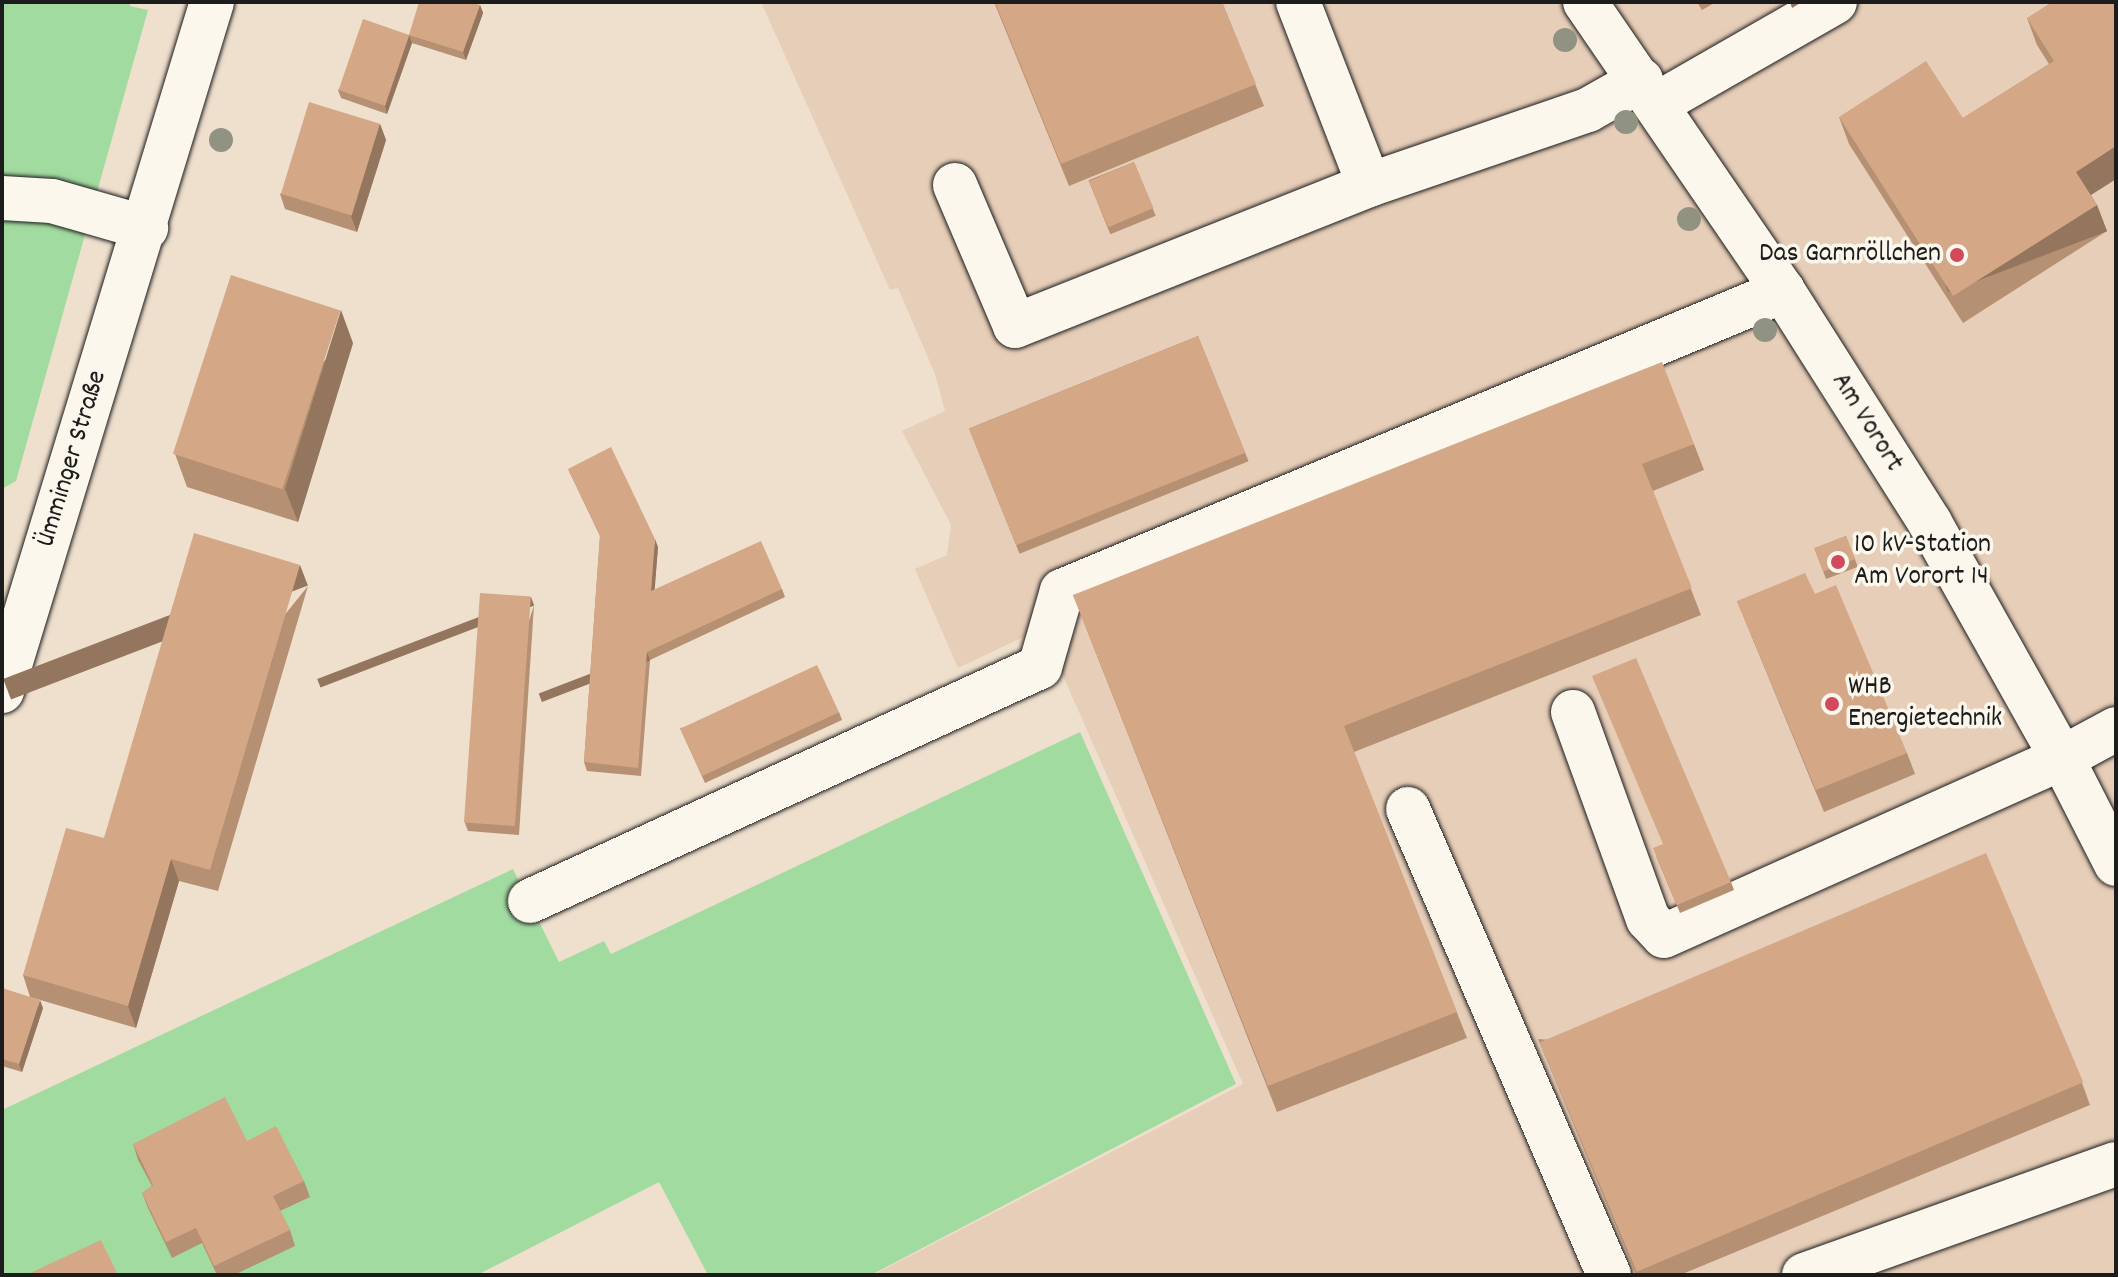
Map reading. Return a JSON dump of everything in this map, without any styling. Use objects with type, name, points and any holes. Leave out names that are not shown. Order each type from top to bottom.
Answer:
[{"type":"street","name":"Ümminger Straße","points":[[2,691],[146,228],[212,2]]},
{"type":"street","points":[[1298,2],[1369,185]]},
{"type":"street","name":"Am Vorort","points":[[1585,2],[1783,291],[1930,523],[2062,758],[2099,788],[2116,864]]},
{"type":"street","points":[[955,185],[1015,326],[1369,185],[1649,92],[1835,2]]},
{"type":"street","points":[[2,198],[52,201],[146,228]]},
{"type":"street","points":[[530,901],[1040,667],[1062,591],[1783,291]]},
{"type":"street","points":[[1573,712],[1648,919],[1664,936],[2062,758],[2116,729]]},
{"type":"street","points":[[1408,809],[1609,1275]]},
{"type":"street","points":[[1804,1275],[2116,1164]]},
{"type":"shaded area","points":[[761,2],[2116,2],[2116,1275],[873,1275],[1243,1084],[1042,628],[958,668],[915,569],[947,555],[951,525],[902,431],[945,411],[935,374],[898,288],[890,290]]},
{"type":"green space","points":[[2,2],[130,2],[130,6],[148,10],[16,481],[2,489]]},
{"type":"green space","points":[[1080,732],[1236,1084],[871,1275],[708,1275],[659,1182],[477,1275],[2,1275],[2,1110],[513,869],[559,962],[604,941],[611,954]]},
{"type":"building","points":[[419,2],[472,2],[480,5],[463,52],[409,35]]},
{"type":"building","points":[[995,2],[1222,2],[1256,84],[1061,164]]},
{"type":"building","points":[[2052,2],[2116,2],[2116,146],[2076,172],[2097,205],[1953,296],[1839,117],[1926,61],[1963,118],[2054,61],[2027,18]]},
{"type":"building","points":[[363,19],[409,35],[385,106],[339,90]]},
{"type":"building","points":[[309,102],[380,124],[352,215],[281,194]]},
{"type":"building","points":[[1134,162],[1154,208],[1108,227],[1089,181]]},
{"type":"building","points":[[231,275],[340,311],[282,489],[173,454]]},
{"type":"building","points":[[1198,336],[1245,453],[1016,545],[969,429]]},
{"type":"building","points":[[1662,362],[1694,444],[1642,464],[1692,588],[1344,726],[1457,1012],[1268,1086],[1073,595]]},
{"type":"building","points":[[611,447],[655,539],[651,591],[761,541],[782,589],[647,652],[638,768],[584,762],[600,535],[568,469]]},
{"type":"building","points":[[194,533],[300,565],[210,870],[171,859],[128,1006],[23,975],[66,828],[104,838]]},
{"type":"building","name":"10 kV-Station Am Vorort 14","points":[[1846,536],[1855,559],[1823,572],[1814,548]]},
{"type":"building","name":"WHB Energietechnik","points":[[1805,573],[1815,594],[1836,585],[1907,753],[1816,790],[1737,601]]},
{"type":"building","points":[[480,593],[531,597],[515,826],[464,822]]},
{"type":"building","points":[[1636,658],[1731,882],[1677,905],[1653,848],[1663,844],[1592,676]]},
{"type":"building","points":[[817,665],[839,712],[702,776],[680,729]]},
{"type":"building","points":[[1986,853],[2083,1082],[1637,1272],[1540,1043]]},
{"type":"building","points":[[2,988],[40,1000],[19,1064],[2,1059]]},
{"type":"building","points":[[225,1097],[247,1141],[276,1126],[304,1181],[273,1196],[290,1230],[214,1266],[196,1228],[166,1242],[142,1193],[153,1185],[133,1144]]},
{"type":"building","points":[[101,1240],[118,1275],[26,1275]]},
{"type":"place","name":"Das Garnröllchen","points":[[1957,255]]},
{"type":"place","name":"10 kV-Station Am Vorort 14","points":[[1838,562]]},
{"type":"place","name":"WHB Energietechnik","points":[[1832,704]]}]
